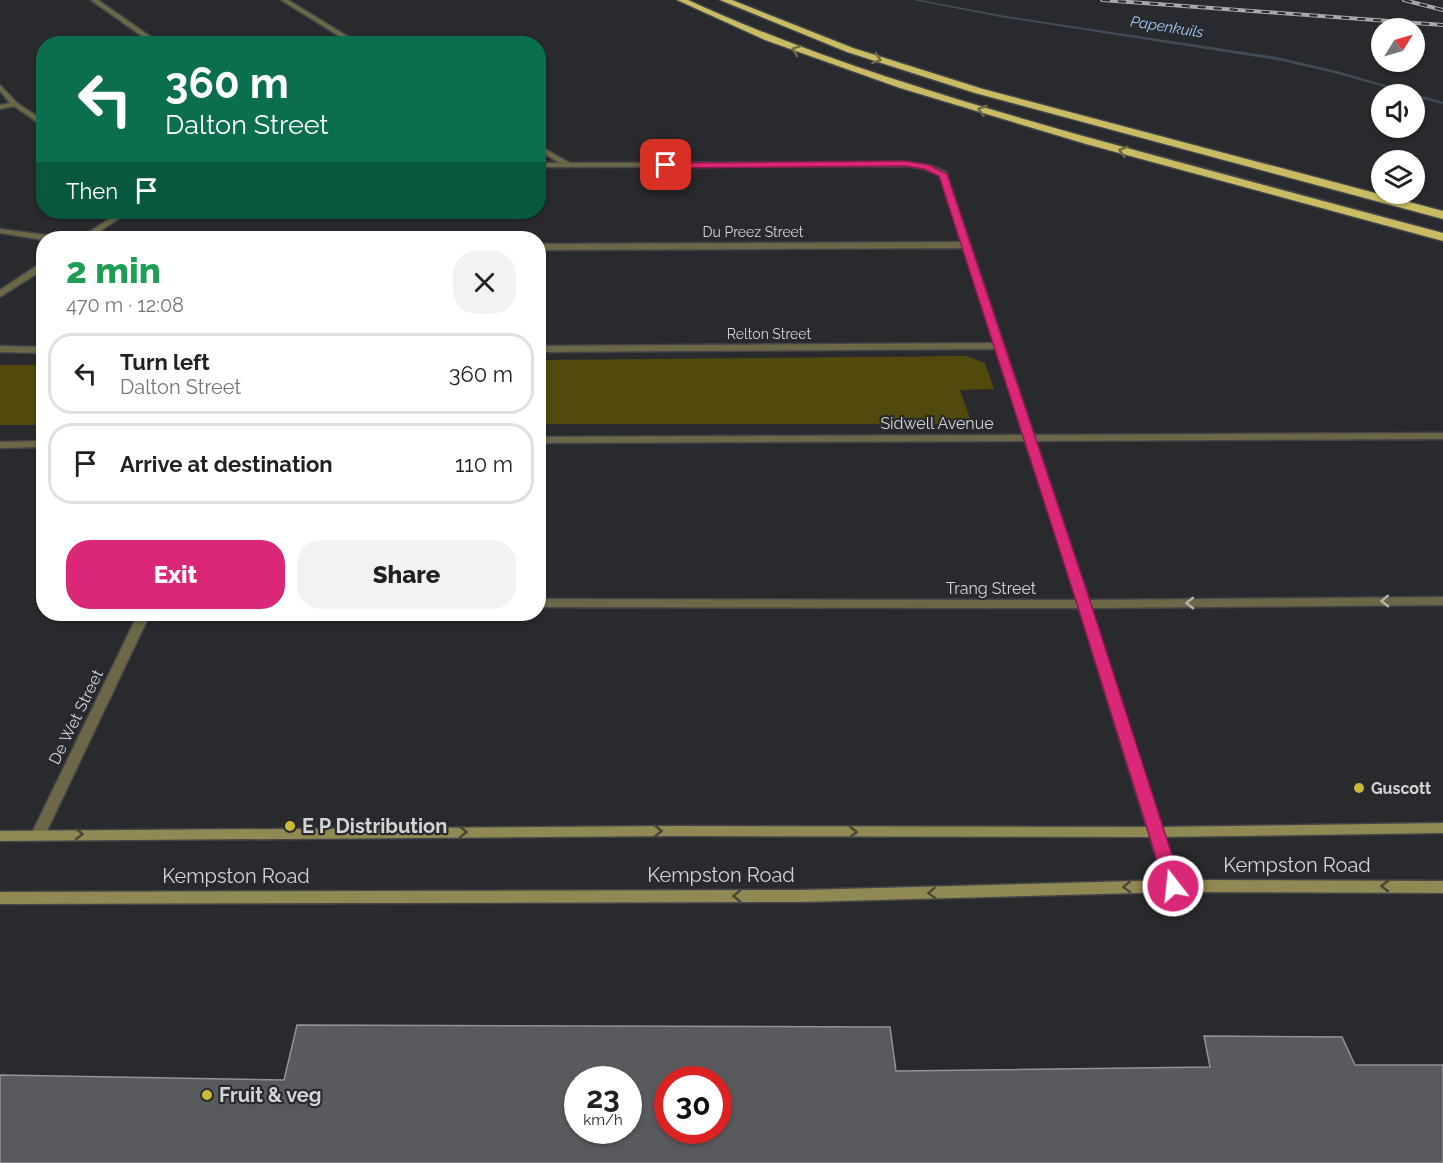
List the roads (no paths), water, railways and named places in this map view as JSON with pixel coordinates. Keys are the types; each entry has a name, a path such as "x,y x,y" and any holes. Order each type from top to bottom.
{"highway":[{"path":"681,0 717,18 813,56 909,88 1099,144 1443,237"},
{"path":"724,0 871,57 1062,114 1443,215"},
{"path":"1129,132 1371,187"},
{"path":"1150,158 1443,243"},
{"path":"1425,199 1443,203"}],"main road":[{"name":"Kempston Road","path":"0,836 666,831 1158,832 1443,828"},
{"name":"Kempston Road","path":"0,898 802,896 1173,886 1443,886"}],"street":[{"path":"94,0 146,36"},
{"path":"284,0 337,36"},
{"path":"0,87 15,104 36,119"},
{"path":"0,107 15,104"},
{"path":"546,152 569,165"},
{"path":"546,165 906,164 926,166 943,174 1158,832 1173,886"},
{"path":"95,231 114,219"},
{"path":"0,231 36,236"},
{"name":"Du Preez Street","path":"546,247 967,245"},
{"path":"0,294 36,270"},
{"name":"Relton Street","path":"546,349 1000,346"},
{"path":"0,349 36,350"},
{"name":"Sidwell Avenue","path":"546,440 1443,436"},
{"path":"0,445 36,444"},
{"name":"Trang Street","path":"546,603 1084,604 1443,601"},
{"name":"De Wet Street","path":"38,835 141,621"}],"waterway":[{"name":"Papenkuils","path":"915,0 1000,16 1277,59 1378,84"},
{"name":"Papenkuils","path":"1425,98 1443,103"}],"railway":[{"path":"1102,0 1443,25"},
{"path":"1404,0 1443,10"}],"place":[{"name":"Guscott","path":"1359,788"},
{"name":"E P Distribution","path":"290,826"},
{"name":"Fruit & veg","path":"207,1095"}]}
